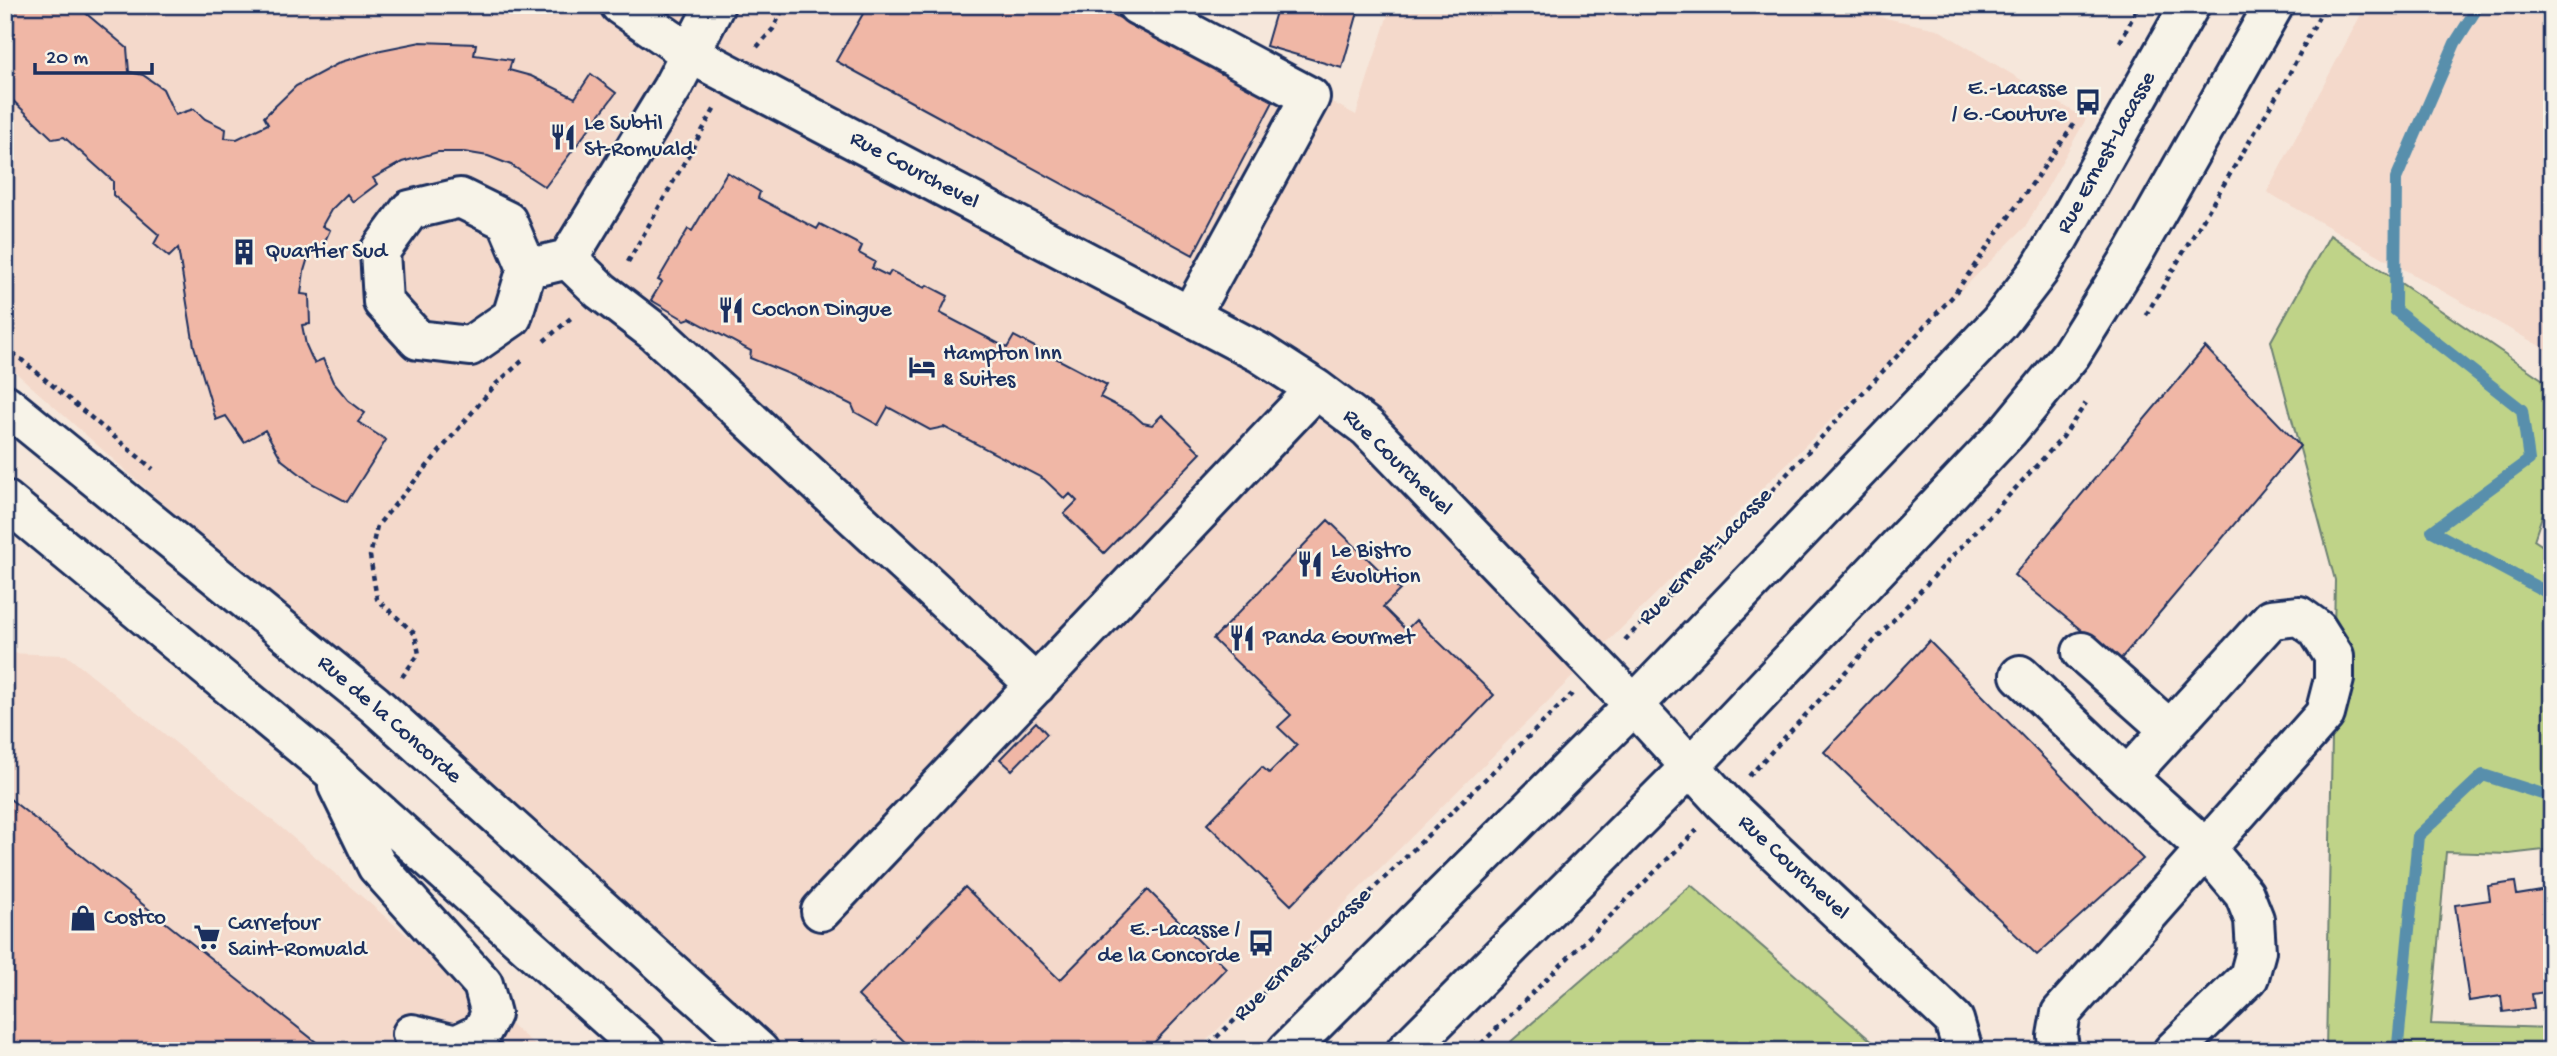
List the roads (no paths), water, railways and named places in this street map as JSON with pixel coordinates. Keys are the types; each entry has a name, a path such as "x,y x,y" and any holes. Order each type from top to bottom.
{"street":[{"name":"Rue Courchevel","path":"620,5 691,54 1260,353 1316,389 1368,428 1634,705 1723,802 1954,1020 1963,1051"},
{"path":"527,268 568,260 691,54 715,5"},
{"path":"1137,5 1310,97 1190,316"},
{"name":"Rue Ernest-Lacasse","path":"1287,1051 1634,705 1999,323 2038,272 2060,236 2190,5"},
{"path":"1406,1051 1514,940 1691,766 2008,431 2071,354 2132,256 2274,5"},
{"path":"568,260 601,291 656,333 1036,685"},
{"path":"821,911 1316,389"},
{"name":"Rue de la Concorde","path":"5,404 374,704 759,1051"},
{"path":"5,500 329,768 645,1051"},
{"path":"2060,1051 2057,1036 2061,1013 2325,714 2334,679 2334,656 2316,629 2299,616 2272,619 2127,777"},
{"path":"2082,652 2170,730"},
{"path":"2020,675 2206,849 2244,894 2254,919 2256,951 2249,977 2173,1051"},
{"path":"329,768 377,866 483,984 491,1014 481,1033 456,1045 412,1034"}],"waterway":[{"path":"2479,5 2455,43 2396,179 2395,310 2522,410 2529,460 2432,531 2552,595"},
{"path":"2402,1051 2398,1044 2418,836 2483,775 2552,797"}],"place":[{"name":"E.-Lacasse / G.-Couture","path":"2088,102"},
{"name":"Le Subtil St-Romuald","path":"563,137"},
{"name":"Quartier Sud","path":"244,252"},
{"name":"Cochon Dingue","path":"731,310"},
{"name":"Hampton Inn & Suites","path":"922,367"},
{"name":"Le Bistro Évolution","path":"1310,564"},
{"name":"Panda Gourmet","path":"1242,638"},
{"name":"Costco","path":"83,918"},
{"name":"Carrefour Saint-Romuald","path":"207,937"},
{"name":"E.-Lacasse / de la Concorde","path":"1261,943"}]}
